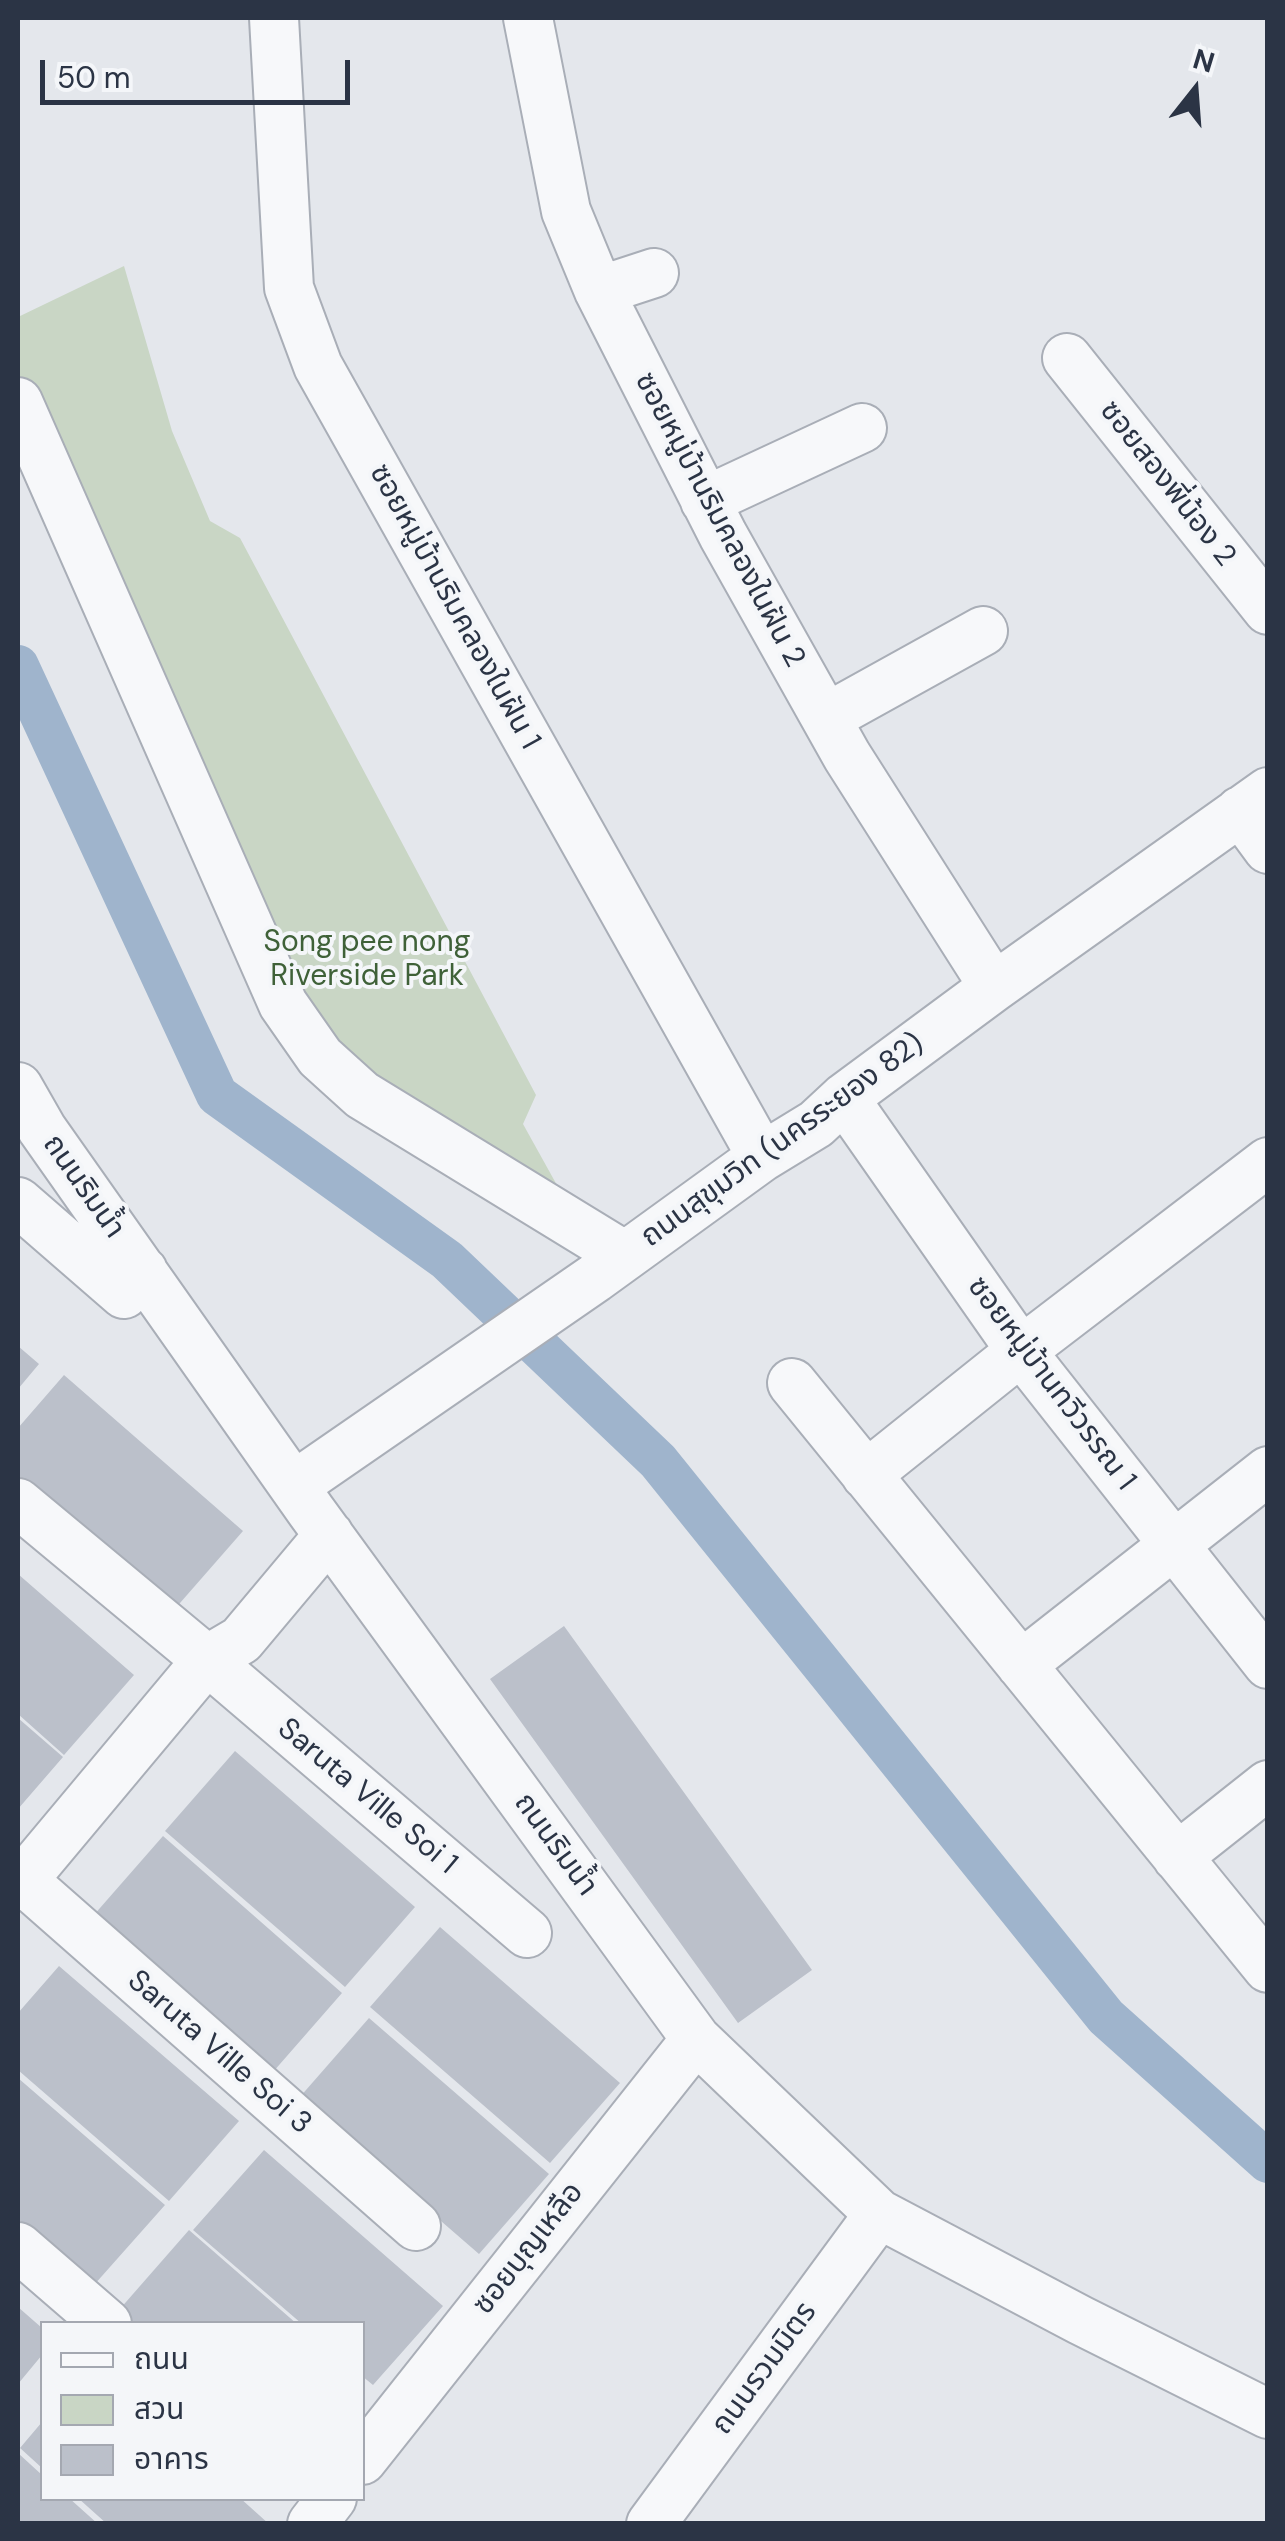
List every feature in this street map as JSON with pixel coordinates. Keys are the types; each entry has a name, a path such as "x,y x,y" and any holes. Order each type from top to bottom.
{"street":[{"name":"ซอยหมู่บ้านริมคลองในฝัน 1","path":"274,18 288,288 312,353 762,1157"},
{"name":"ซอยหมู่บ้านริมคลองในฝัน 2","path":"528,18 566,211 598,292 705,501 847,756 994,986"},
{"path":"598,292 654,272"},
{"name":"ซอยสองพี่น้อง 2","path":"1068,358 1268,610"},
{"path":"18,402 283,1004 320,1057 362,1095 610,1267"},
{"path":"705,501 862,428"},
{"path":"826,718 983,631"},
{"name":"ถนนสุขุมวิท (นครระยอง 82)","path":"19,1880 208,1660 221,1622 312,1510 446,1382 762,1157 816,1124 844,1098 994,986 1258,817"},
{"name":"ถนนริมน้ำ","path":"18,1088 42,1130 312,1510 696,2038 878,2214 1268,2414"},
{"name":"ซอยหมู่บ้านทวีวรรณ 1","path":"844,1098 1021,1352 1268,1664"},
{"path":"866,1475 1268,1162"},
{"path":"18,1202 124,1294 142,1271"},
{"path":"792,1383 1268,1968"},
{"path":"1020,1664 1268,1470"},
{"name":"Saruta Ville Soi 1","path":"18,1503 527,1933"},
{"path":"1177,1857 1268,1785"},
{"name":"Saruta Ville Soi 3","path":"19,1880 416,2226"},
{"name":"ซอยบุญเหลือ","path":"365,2456 696,2038"},
{"name":"ถนนรวมมิตร","path":"651,2524 878,2214"},
{"path":"18,2247 103,2321"},
{"path":"312,2524 330,2501"}],"green space":[{"name":"Song pee nong Riverside Park","path":"124,266 172,431 210,521 240,538 536,1095 523,1124 573,1214 328,1052 18,379 18,317"}],"building":[{"path":"18,1346 39,1364 18,1389"},
{"path":"64,1375 243,1531 173,1611 18,1476 18,1428"},
{"path":"18,1574 134,1675 64,1755 18,1714"},
{"path":"564,1626 812,1970 738,2023 490,1679"},
{"path":"18,1718 63,1757 18,1809"},
{"path":"235,1751 415,1907 345,1987 165,1831"},
{"path":"163,1836 342,1993 273,2072 93,1916"},
{"path":"440,1927 620,2083 550,2163 370,2007"},
{"path":"59,1966 239,2121 169,2201 18,2070 18,2013"},
{"path":"369,2018 549,2174 479,2254 299,2098"},
{"path":"18,2078 165,2205 94,2285 18,2219"},
{"path":"264,2150 443,2306 373,2385 365,2378 365,2321 299,2321 193,2230"},
{"path":"189,2230 294,2321 132,2321 119,2310"},
{"path":"18,2307 40,2326 40,2357 18,2384"},
{"path":"40,2424 40,2466 20,2448"},
{"path":"18,2453 40,2473 40,2501 72,2501 98,2524 18,2524"},
{"path":"81,2501 243,2501 269,2524 107,2524"}],"waterway":[{"path":"18,666 217,1095 447,1260 658,1461 1106,2017 1268,2162"}]}
